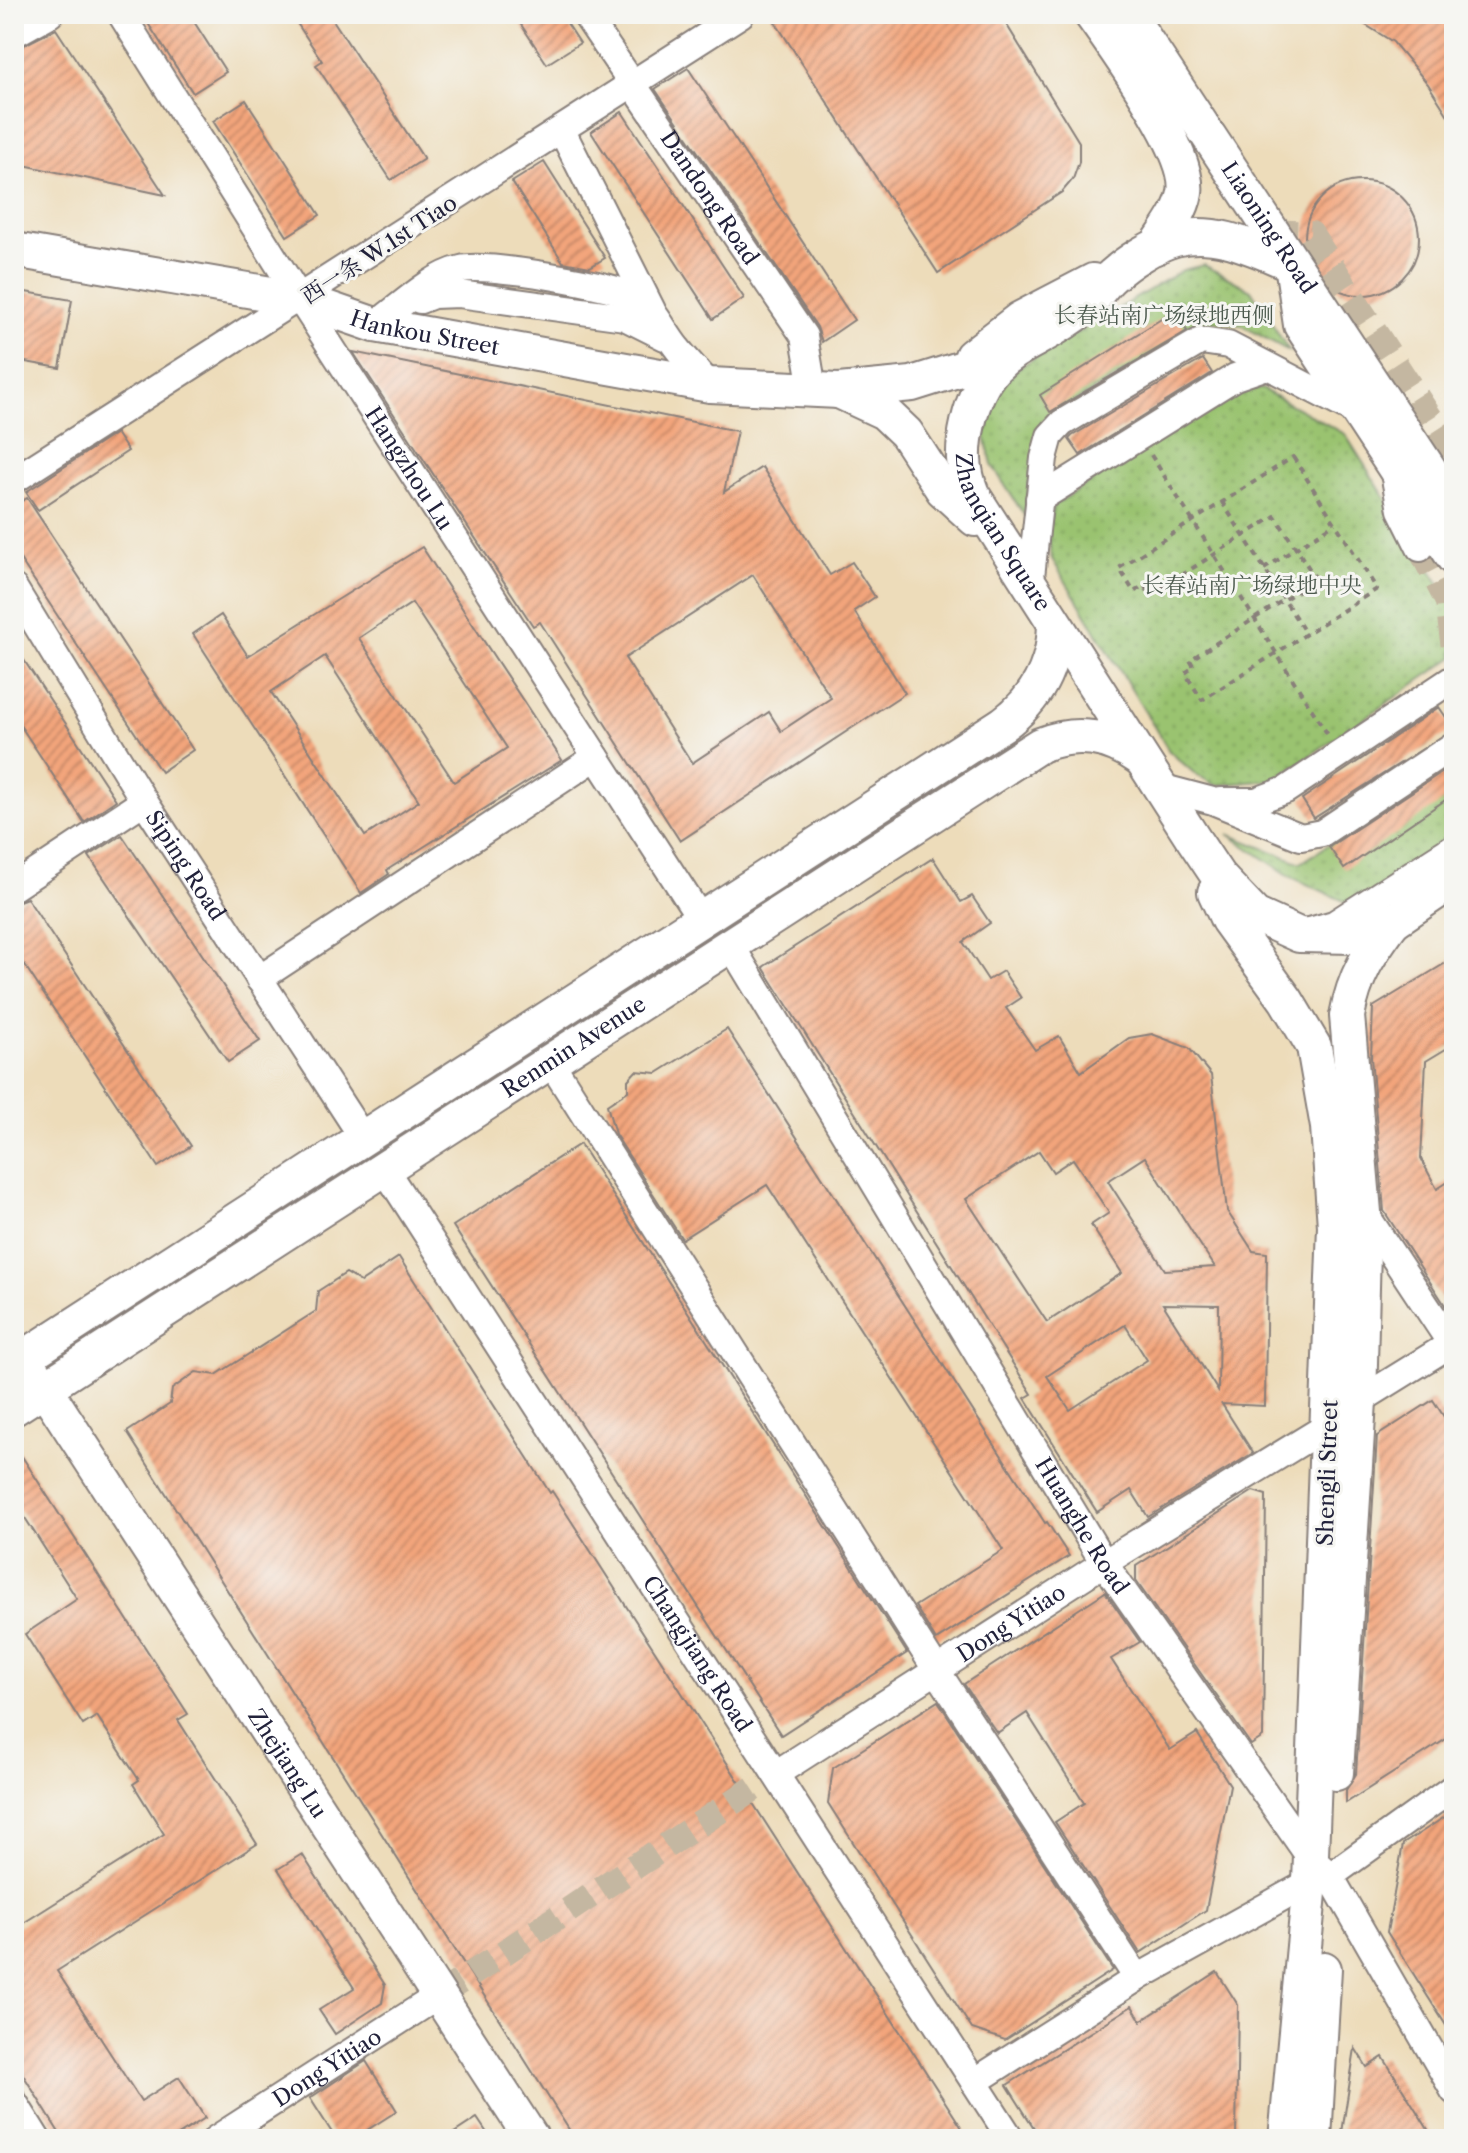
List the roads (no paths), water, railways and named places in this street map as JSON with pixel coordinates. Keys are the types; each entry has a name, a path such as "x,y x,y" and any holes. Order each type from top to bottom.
{"main road":[{"name":"Liaoning Road","path":"1091,14 1165,129 1181,163 1186,190 1176,217 1156,247"},
{"name":"Liaoning Road","path":"1128,14 1292,264 1402,454"},
{"name":"Zhanqian Square","path":"1292,264 1235,241 1210,237 1176,239 1156,247 1113,274 1085,307 1002,359 975,392 962,456 965,475 972,494 1055,625 1194,840 1240,901 1275,927 1299,935 1355,936 1395,920 1454,880"},
{"name":"Hankou Street","path":"14,250 300,299 710,385 826,390 912,384 963,368"},
{"path":"1292,264 1301,325 1360,414 1454,507"},
{"path":"1030,586 1003,563 975,519 949,465 943,426 952,390 968,359 1020,319 1079,285 1113,274"},
{"path":"826,390 884,412 906,433 943,490 975,519"},
{"path":"1402,454 1445,556"},
{"name":"Renmin Avenue","path":"17,1354 363,1138 1018,713 1040,686 1055,643 1055,625"},
{"name":"Renmin Avenue","path":"14,1408 1040,745 1074,735 1094,737 1113,742 1151,773"},
{"name":"Shengli Street","path":"1194,840 1228,920 1286,1000 1314,1047 1328,1127 1335,1226 1316,1871 1314,2139"},
{"name":"Shengli Street","path":"1286,2139 1316,1871 1359,1401 1364,1212 1347,1016 1352,986 1363,962 1395,920"},
{"name":"Zhejiang Lu","path":"17,1354 44,1388 532,2139"}],"street":[{"path":"14,34 50,14"},
{"name":"Hangzhou Lu","path":"121,14 300,299 701,919"},
{"name":"Dandong Road","path":"585,14 804,336 826,390"},
{"name":"西一条 W.1st Tiao","path":"14,480 741,14"},
{"path":"562,131 653,312 676,347"},
{"path":"387,316 460,269 483,267 612,287 636,297 653,312"},
{"path":"387,316 433,295 459,294 625,317 658,330 710,385"},
{"path":"1030,586 1039,499 1050,436 1062,423 1201,341 1228,345 1360,414"},
{"path":"1039,499 1235,377 1267,366"},
{"name":"Siping Road","path":"14,588 144,801 363,1138"},
{"path":"1213,801 1256,801 1286,790 1454,678"},
{"path":"1151,773 1301,837 1322,833 1454,745"},
{"path":"259,979 596,757"},
{"path":"14,887 144,801"},
{"path":"1299,935 1334,924 1454,847"},
{"name":"Huanghe Road","path":"730,944 1104,1563 1316,1871 1454,2091"},
{"path":"550,1061 937,1671 1137,1978"},
{"name":"Changjiang Road","path":"384,1168 1011,2139"},
{"path":"1364,1212 1453,1345"},
{"name":"Dong Yitiao","path":"777,1773 1104,1563 1329,1425 1359,1401 1453,1345"},
{"path":"974,2082 1137,1978 1454,1787"},
{"name":"Dong Yitiao","path":"216,2139 438,1996"},
{"path":"14,2102 37,2139"}],"tunnel":[{"path":"1271,232 1311,234 1454,455"},
{"path":"1420,548 1448,602 1454,649"},
{"path":"438,1996 777,1773"}],"park label":[{"name":"长春站南广场绿地西侧","path":"1164,315"},
{"name":"长春站南广场绿地中央","path":"1252,585"}]}
